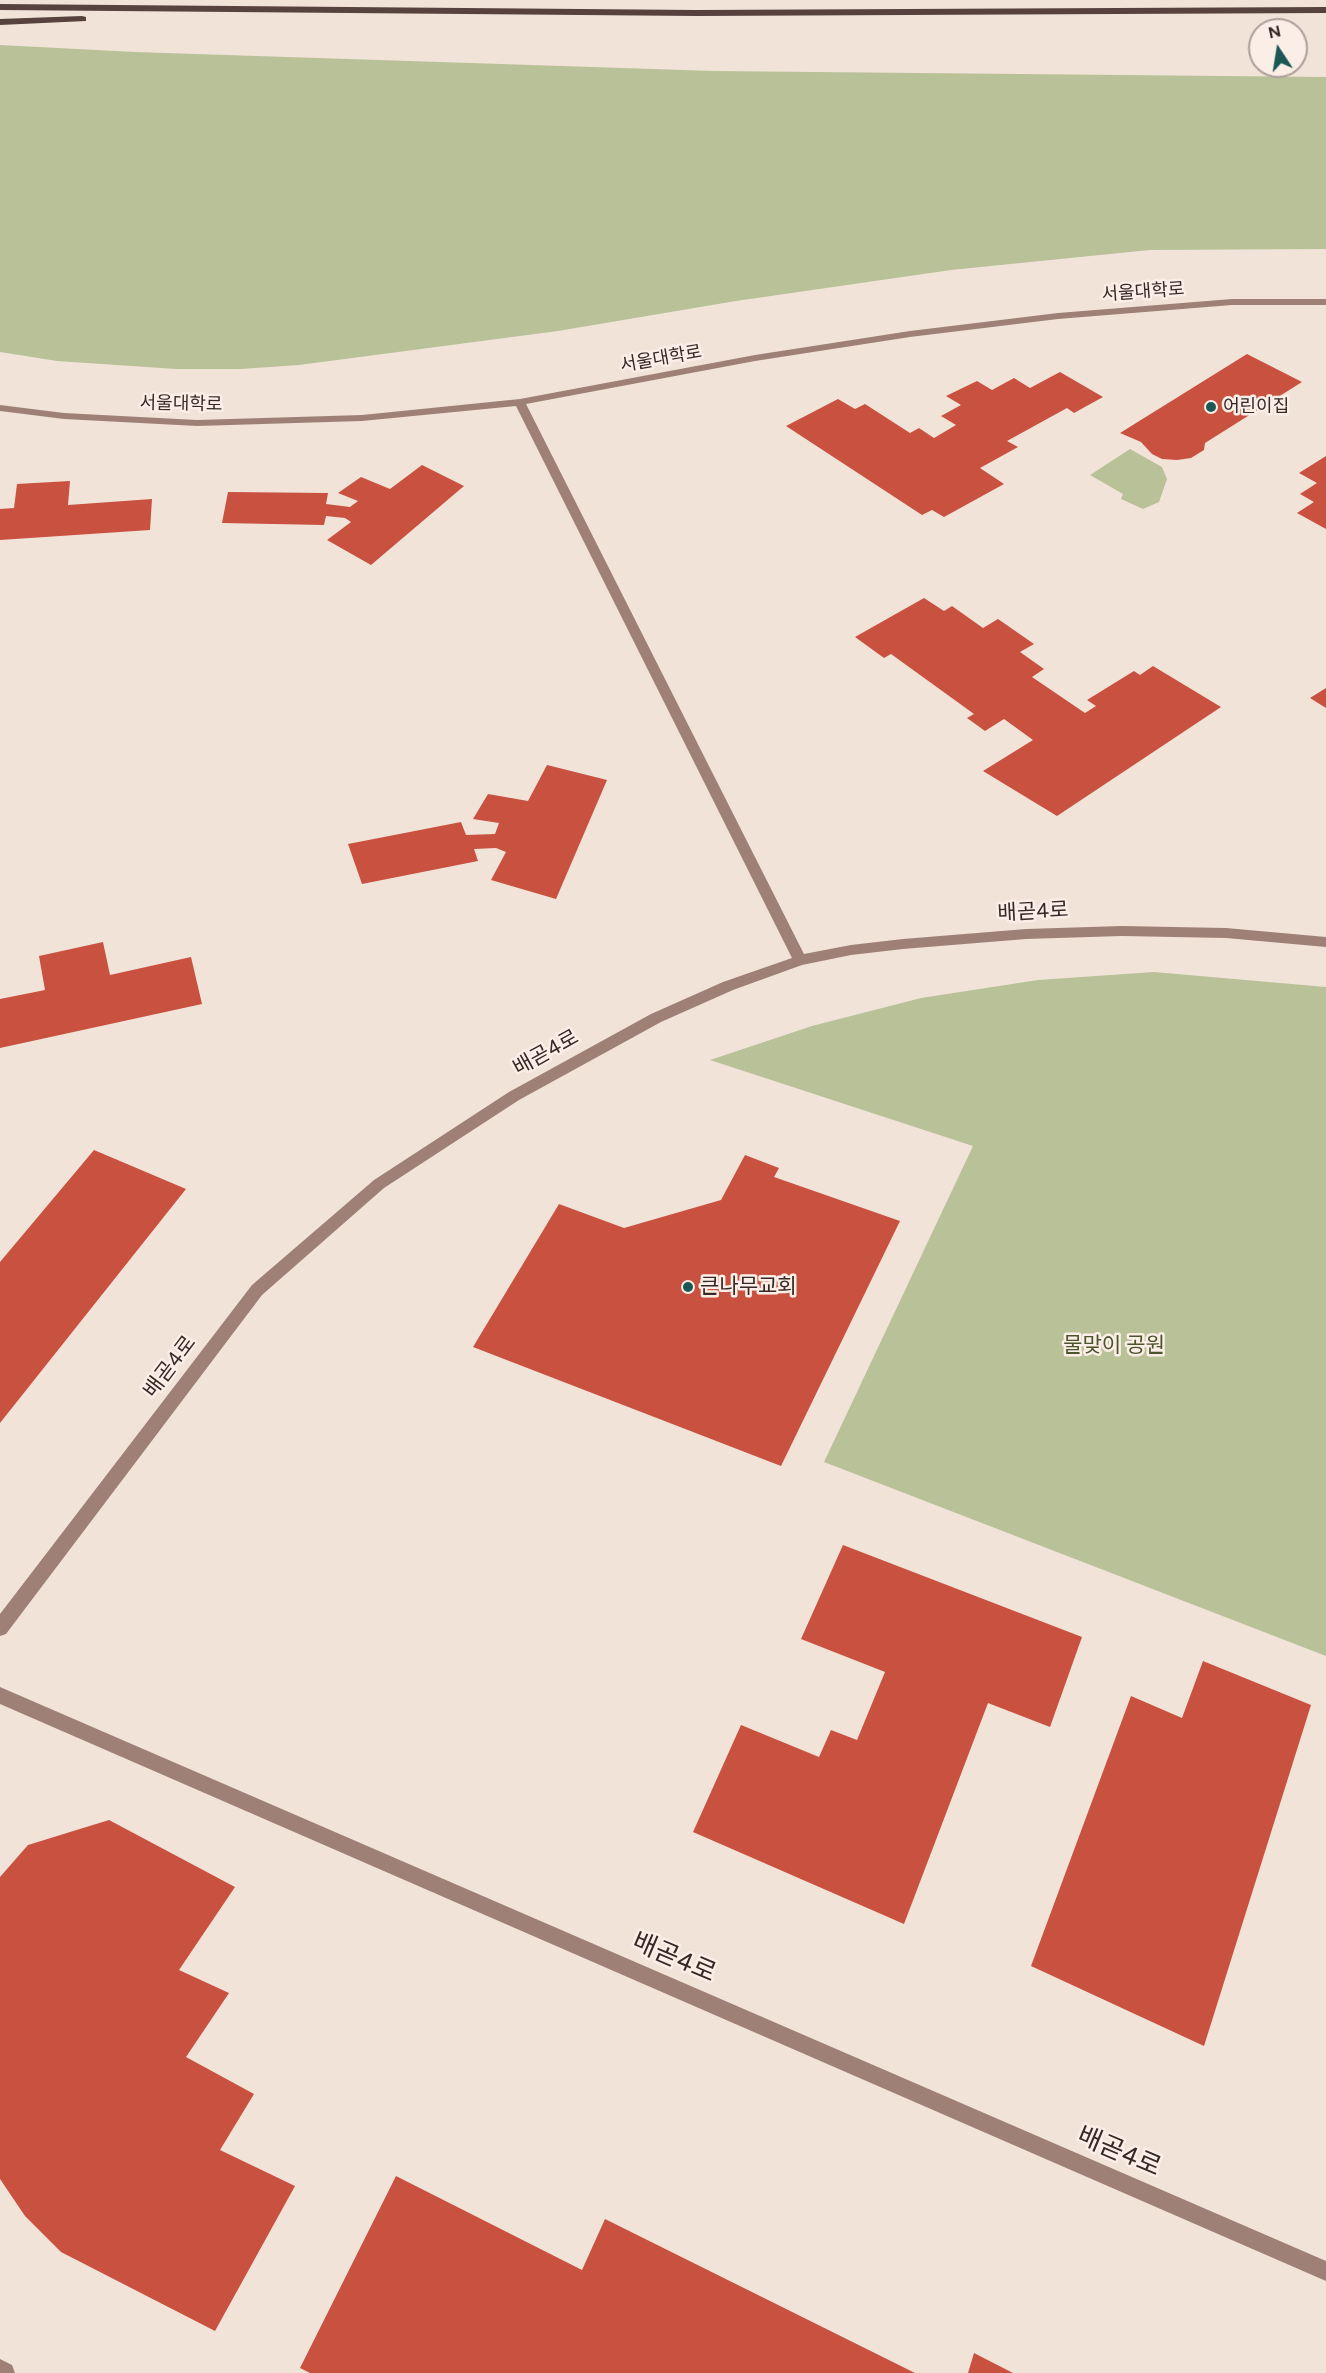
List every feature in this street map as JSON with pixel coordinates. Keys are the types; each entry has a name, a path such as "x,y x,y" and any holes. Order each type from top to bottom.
{"highway":[{"path":"0,7 721,13 1326,10"},
{"path":"0,22 368,10"}],"street":[{"name":"서울대학로","path":"0,408 64,416 197,423 362,418 520,402 755,358 1001,322 1232,302 1326,302"},
{"path":"520,402 800,960"},
{"name":"배곧4로","path":"0,1628 257,1290 379,1184 514,1096 656,1018 728,986 800,960 851,950 903,944 1047,933 1122,931 1226,933 1326,942"},
{"name":"배곧4로","path":"0,1695 1326,2271"},
{"path":"0,2370 4,2373"}],"green space":[{"path":"0,45 135,52 714,71 1326,77 1326,249 1150,250 951,270 736,301 558,331 299,365 241,369 176,369 57,361 0,352"},
{"path":"1130,449 1162,467 1167,479 1159,502 1143,509 1121,499 1123,494 1090,475"},
{"name":"물맞이 공원","path":"1154,972 1326,987 1326,1656 824,1462 973,1146 710,1060 812,1026 921,998 1038,980"}],"building":[{"name":"어린이집","path":"1247,354 1302,382 1205,443 1204,450 1191,458 1162,459 1152,454 1141,442 1120,433"},
{"path":"1060,372 1103,397 1074,413 1067,408 1007,441 1018,447 980,468 1004,484 944,517 932,510 922,515 786,426 838,399 855,409 865,404 910,433 919,428 934,438 956,425 941,416 961,405 946,396 977,381 992,390 1014,378 1030,388"},
{"path":"1326,456 1326,529 1297,513 1314,502 1300,494 1317,483 1299,473"},
{"path":"422,465 464,486 371,565 327,540 351,522 345,518 326,516 324,525 222,523 228,492 328,493 326,504 350,507 358,501 338,493 361,477 390,489"},
{"path":"70,481 68,505 152,499 150,530 0,540 0,509 14,508 17,484"},
{"path":"924,598 944,611 952,606 983,628 998,619 1034,644 1020,652 1044,669 1032,677 1085,713 1096,706 1087,700 1134,671 1140,675 1153,666 1221,707 1057,816 983,771 1033,740 1004,719 985,731 967,718 974,714 891,654 884,658 855,637"},
{"path":"1326,688 1326,708 1310,698"},
{"path":"547,765 607,780 556,899 491,880 506,852 496,848 474,849 478,861 362,884 348,844 461,822 466,835 495,834 499,823 473,819 488,794 528,801"},
{"path":"103,942 110,975 191,957 202,1004 0,1048 0,999 45,990 39,956"},
{"path":"94,1150 186,1189 0,1423 0,1262"},
{"name":"큰나무교회","path":"745,1155 779,1168 774,1177 900,1221 781,1466 473,1347 559,1204 624,1228 721,1200"},
{"path":"843,1545 1082,1637 1050,1727 988,1703 904,1924 693,1832 741,1725 819,1757 831,1730 857,1740 885,1672 801,1639"},
{"path":"1203,1661 1311,1705 1204,2046 1031,1966 1131,1696 1182,1718"},
{"path":"109,1820 235,1887 179,1970 229,1993 186,2057 254,2094 220,2150 295,2186 215,2331 61,2252 25,2216 0,2179 0,1877 28,1845"},
{"path":"396,2176 582,2270 605,2219 915,2373 310,2373 300,2368"},
{"path":"974,2353 1013,2373 968,2373"}],"place":[{"name":"어린이집","path":"1211,407"},
{"name":"큰나무교회","path":"688,1287"}]}
